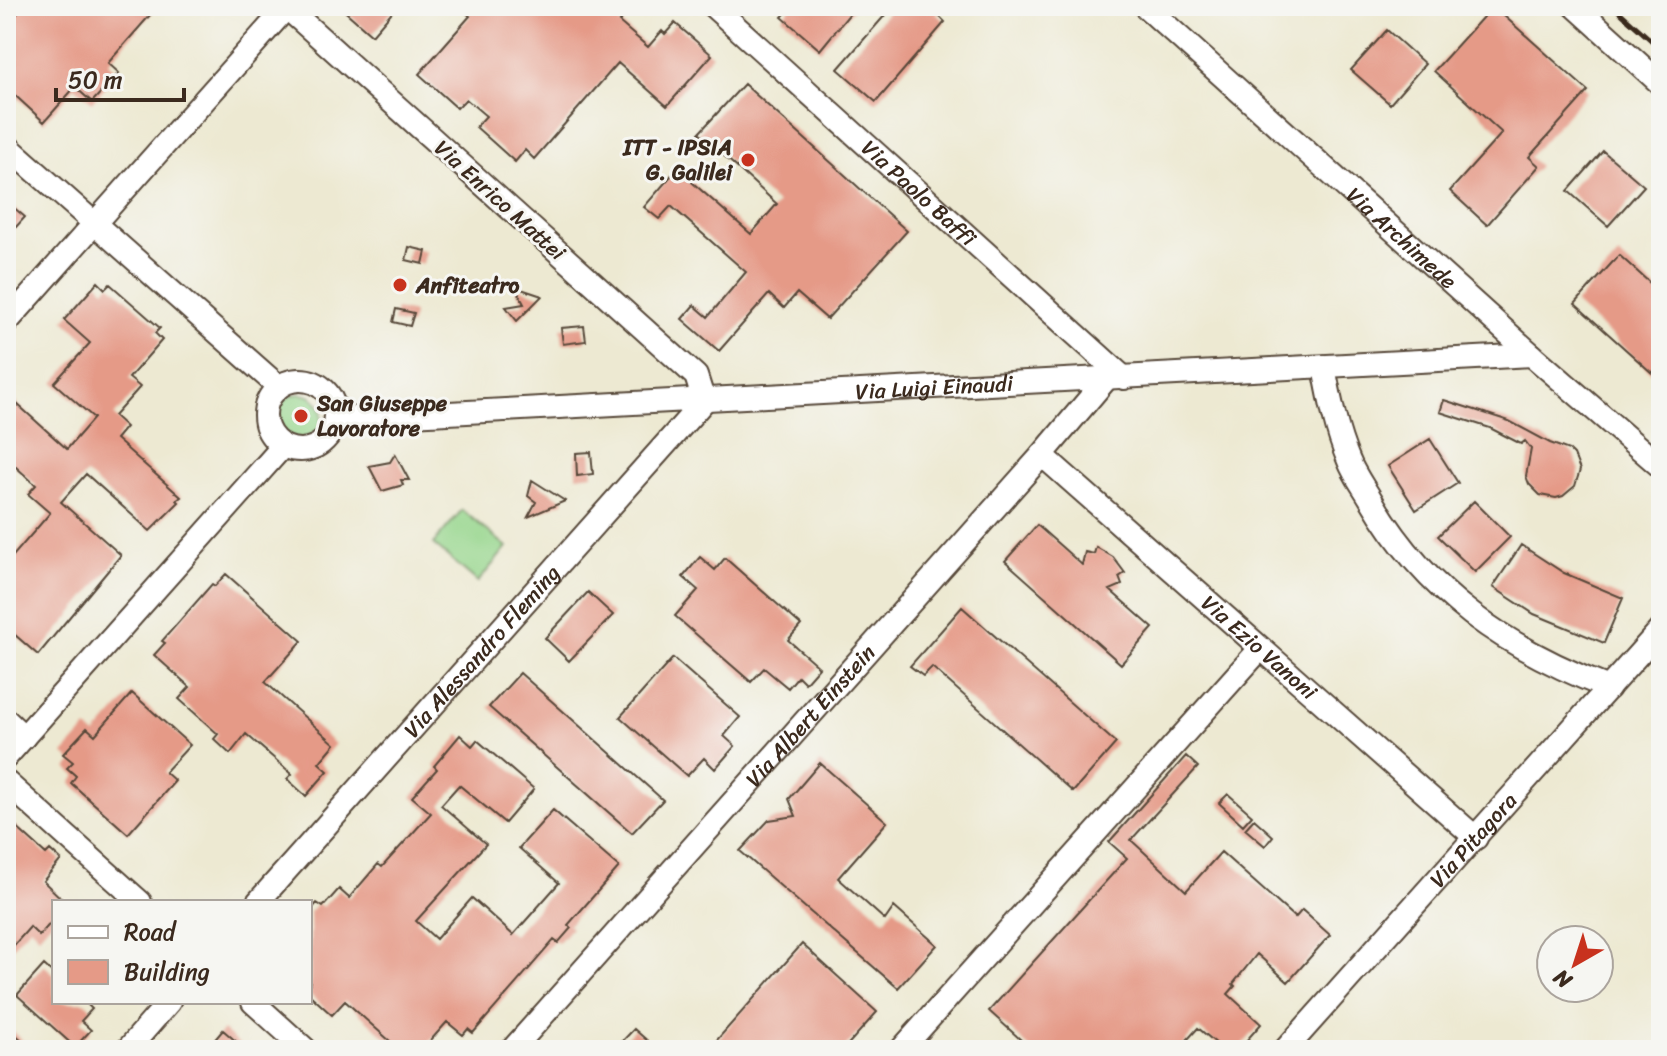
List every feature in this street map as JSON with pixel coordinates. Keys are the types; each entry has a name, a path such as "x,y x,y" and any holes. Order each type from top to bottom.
{"street":[{"path":"6,323 286,6"},
{"name":"Via Enrico Mattei","path":"286,6 696,376 704,401"},
{"name":"Via Paolo Baffi","path":"713,6 1116,378"},
{"name":"Via Archimede","path":"1145,6 1532,355 1661,467"},
{"path":"1575,6 1661,84"},
{"path":"6,145 279,387"},
{"name":"Via Luigi Einaudi","path":"335,419 1532,355"},
{"path":"1324,367 1332,411 1349,463 1390,532 1435,584 1484,625 1555,667 1609,688"},
{"name":"Via Albert Einstein","path":"512,1050 1042,455 1116,378"},
{"path":"300,380 322,388 334,407 335,419 332,430 316,446 293,450 274,439 265,417 266,406 279,387 300,380"},
{"name":"Via Alessandro Fleming","path":"260,900 704,401"},
{"path":"6,757 283,446"},
{"name":"Via Ezio Vanoni","path":"1042,455 1476,838"},
{"name":"Via Pitagora","path":"1285,1050 1661,629"},
{"path":"901,1050 1260,649"},
{"path":"6,720 24,737"},
{"path":"6,782 138,900"},
{"path":"127,1050 167,1004"},
{"path":"255,1004 306,1050"}],"green space":[{"path":"300,394 315,401 322,416 315,431 300,438 285,431 278,416 285,401"},
{"path":"462,510 507,547 478,582 433,544"}],"building":[{"path":"24,6 158,6 108,63 119,73 92,102 75,87 44,122 6,87 6,26"},
{"path":"339,6 397,6 372,35"},
{"path":"458,6 633,6 619,22 648,47 662,31 665,34 675,23 712,55 667,106 618,63 534,159 525,150 515,162 476,127 486,116 466,99 457,108 419,74 470,16"},
{"path":"792,6 856,6 820,50 782,17"},
{"path":"893,6 942,6 936,13 945,22 876,102 838,69"},
{"path":"1493,6 1588,91 1529,157 1539,166 1487,225 1450,191 1502,133 1434,71"},
{"path":"1387,30 1425,64 1390,104 1351,70"},
{"path":"744,84 907,231 827,319 797,293 784,308 769,294 719,351 682,319 694,305 708,317 746,272 671,206 659,219 644,207 677,169 751,234 777,204 699,133"},
{"path":"1603,151 1644,186 1608,226 1568,191"},
{"path":"6,201 25,217 6,238"},
{"path":"409,247 426,251 423,264 406,260"},
{"path":"1619,255 1661,293 1661,364 1652,373 1575,304"},
{"path":"98,282 105,289 110,284 160,328 155,333 162,340 129,378 140,387 114,416 126,427 116,439 181,497 150,531 86,474 61,502 121,555 38,655 6,627 6,564 50,513 28,494 36,485 6,458 6,394 67,449 94,418 54,383 90,343 64,320"},
{"path":"515,287 542,296 517,321 506,307 524,304"},
{"path":"396,309 414,313 410,326 393,322"},
{"path":"584,326 586,341 563,344 561,328"},
{"path":"1444,400 1509,421 1569,450 1580,470 1575,486 1556,498 1540,495 1526,476 1531,449 1525,441 1521,444 1490,428 1440,412"},
{"path":"1430,439 1458,483 1416,510 1388,466"},
{"path":"591,452 593,474 577,476 576,453"},
{"path":"395,454 409,480 401,480 403,485 382,491 369,466 390,462"},
{"path":"532,480 565,501 528,517 536,502 528,496"},
{"path":"1474,501 1510,537 1475,572 1438,536"},
{"path":"1037,525 1082,565 1085,552 1094,554 1096,547 1113,557 1125,573 1119,577 1122,585 1110,590 1153,628 1121,664 1005,561"},
{"path":"1521,545 1564,573 1623,598 1604,643 1534,614 1493,587"},
{"path":"700,557 715,570 725,558 801,625 788,640 819,667 805,683 798,676 788,688 764,668 751,682 675,616 698,590 683,577"},
{"path":"226,574 302,641 265,682 335,744 319,763 328,771 306,796 287,779 292,774 246,734 230,754 214,739 218,734 179,699 190,687 154,655 165,643 162,641 212,584 215,586"},
{"path":"588,592 613,615 569,661 545,638"},
{"path":"962,607 1116,743 1073,792 932,667 923,676 910,666"},
{"path":"673,658 740,717 724,736 735,746 715,769 704,758 687,776 620,717"},
{"path":"520,673 663,800 632,833 489,707"},
{"path":"132,693 190,745 165,772 175,781 128,834 71,783 76,776 67,768 73,762 63,754 87,728 95,735"},
{"path":"460,735 472,746 477,740 534,789 505,823 459,785 441,805 486,844 416,921 436,939 472,898 513,935 559,883 519,848 553,810 619,867 568,925 571,928 558,943 554,940 473,1033 468,1029 463,1035 447,1022 422,1050 400,1050 345,1001 332,1015 312,997 312,909 317,903 323,907 339,889 349,898 378,864 382,867 431,813 412,797 437,769 434,766"},
{"path":"1186,756 1198,767 1131,840 1186,891 1221,852 1295,918 1302,910 1330,935 1288,982 1257,954 1233,984 1235,986 1228,994 1261,1024 1238,1050 1224,1050 1198,1028 1178,1050 1032,1050 989,1011 1127,858 1109,842"},
{"path":"820,763 887,822 838,878 885,920 894,907 937,945 898,988 740,851 769,820 796,816 789,799"},
{"path":"1228,794 1252,815 1243,825 1219,803"},
{"path":"1254,819 1273,836 1265,846 1245,829"},
{"path":"15,826 46,854 50,850 61,860 43,881 63,900 52,900 52,921 39,936 30,927 6,954 6,836"},
{"path":"802,944 877,1012 843,1050 708,1050"},
{"path":"44,965 52,972 52,1004 87,1004 92,1009 81,1021 91,1030 75,1047 17,995"},
{"path":"6,1026 33,1050 6,1050"},
{"path":"634,1029 658,1050 614,1050"},
{"path":"223,1030 246,1050 206,1050"}],"railway":[{"path":"1613,6 1661,49"}],"place":[{"name":"ITT - IPSIA G. Galilei","path":"748,160"},
{"name":"Anfiteatro","path":"400,285"},
{"name":"San Giuseppe Lavoratore","path":"301,416"}]}
